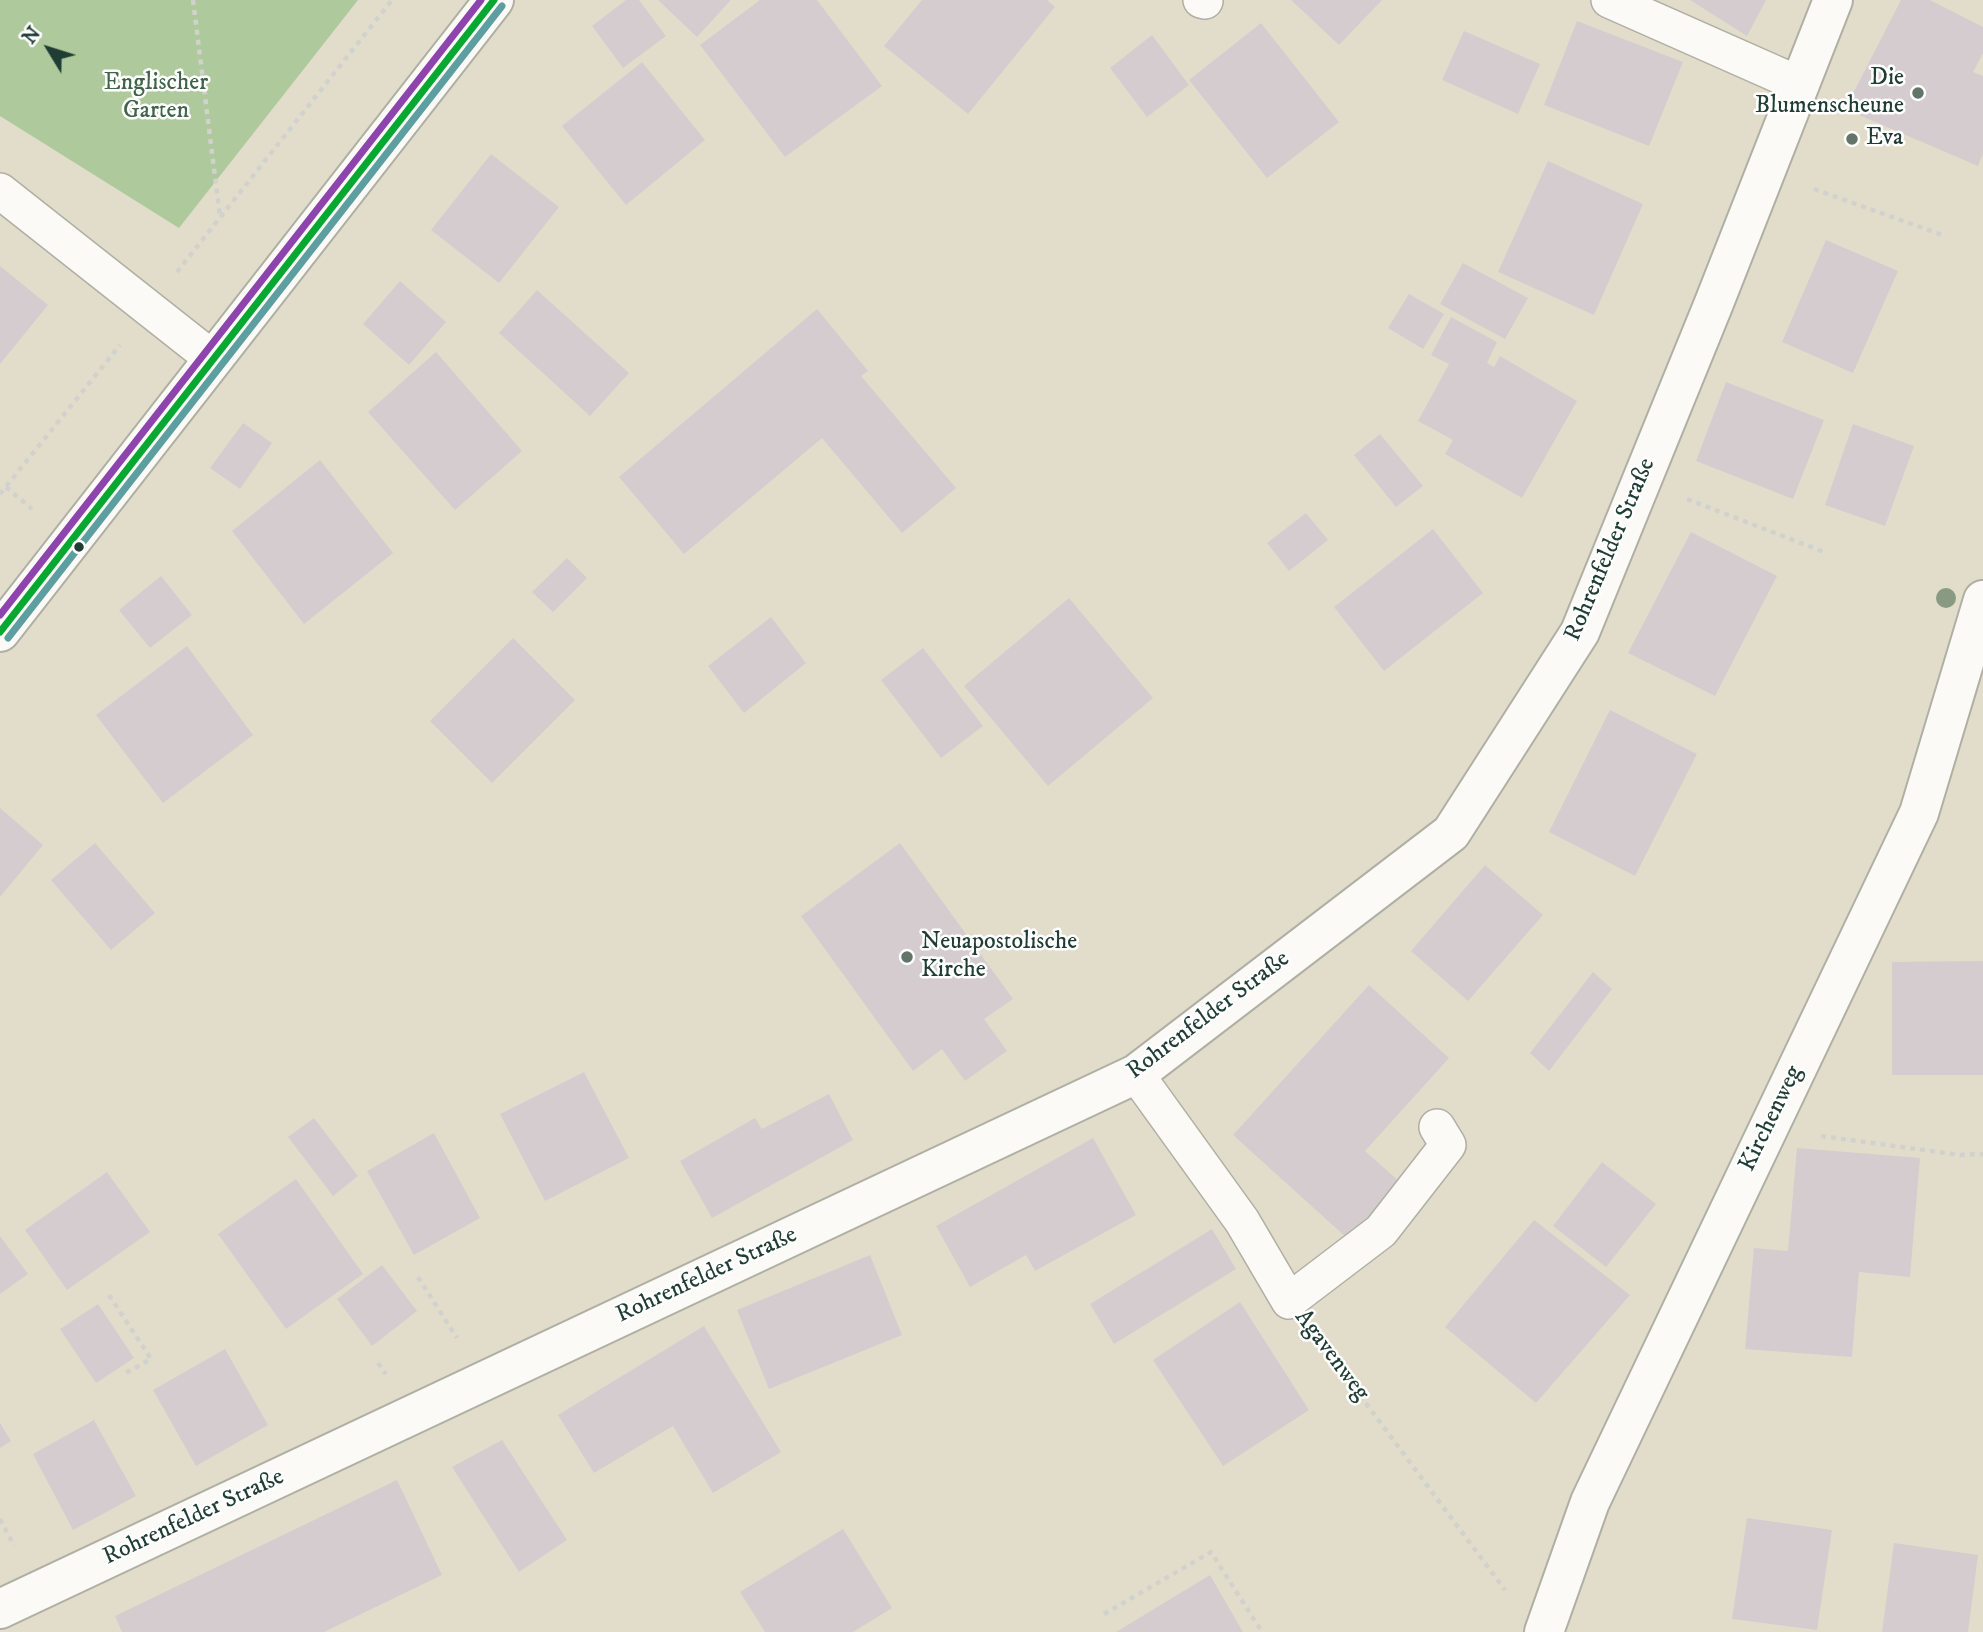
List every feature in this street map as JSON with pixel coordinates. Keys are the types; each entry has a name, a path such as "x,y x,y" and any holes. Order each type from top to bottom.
{"street":[{"path":"0,632 494,0"},
{"name":"Rohrenfelder Straße","path":"0,1609 1136,1074 1451,833 1580,632 1833,0"},
{"name":"Kirchenweg","path":"1544,1632 1590,1502 1919,813 1983,600"}],"lane":[{"path":"1609,0 1801,85"},
{"path":"0,191 213,359"},
{"name":"Agavenweg","path":"1136,1074 1242,1222 1289,1301"},
{"path":"1289,1301 1381,1231 1448,1145 1437,1127"}],"path":[{"path":"193,0 220,218"},
{"path":"0,494 392,0"},
{"path":"1766,172 1945,236"},
{"path":"1642,482 1824,552"},
{"path":"6,487 32,509"},
{"path":"1768,1129 1960,1154 1983,1154"},
{"path":"418,1277 484,1381"},
{"path":"109,1295 151,1359 122,1375"},
{"name":"Agavenweg","path":"1289,1301 1512,1600"},
{"path":"1104,1614 1211,1552 1262,1632"}],"green space":[{"name":"Englischer Garten","path":"0,0 358,0 179,228 0,116"}],"building":[{"path":"626,0 639,0 666,36 623,68 592,26"},
{"path":"658,0 731,0 697,37"},
{"path":"760,0 817,0 882,86 785,157 700,45"},
{"path":"922,0 1047,0 1055,7 968,114 884,46"},
{"path":"1291,0 1382,0 1339,45"},
{"path":"1690,0 1766,0 1747,36"},
{"name":"Die Blumenscheune","path":"1901,0 1930,0 1983,27 1983,53 1973,72 1983,76 1983,154 1978,166 1845,109"},
{"path":"1577,21 1683,62 1649,146 1544,105"},
{"path":"1261,23 1339,122 1267,178 1189,80"},
{"path":"1464,31 1540,64 1518,114 1442,80"},
{"path":"1152,35 1189,85 1147,117 1110,68"},
{"path":"642,62 705,140 626,205 562,126"},
{"path":"491,154 559,207 499,283 431,230"},
{"path":"1548,161 1643,204 1594,315 1498,272"},
{"path":"1826,240 1898,271 1853,373 1782,342"},
{"path":"1463,263 1528,298 1505,339 1440,304"},
{"path":"0,266 48,305 0,364"},
{"path":"400,281 446,322 409,365 363,324"},
{"path":"537,290 629,373 590,416 499,333"},
{"path":"1409,294 1444,314 1423,349 1388,328"},
{"path":"817,309 868,371 861,376 956,488 902,533 822,438 684,554 619,477"},
{"path":"1451,317 1497,342 1487,363 1494,367 1500,356 1577,401 1522,498 1445,454 1453,440 1418,421 1449,364 1431,355"},
{"path":"436,352 522,451 455,510 368,412"},
{"path":"1726,382 1824,420 1793,499 1696,461"},
{"path":"243,423 272,443 240,489 210,468"},
{"path":"1853,424 1914,446 1885,526 1825,505"},
{"path":"1380,434 1423,486 1396,507 1354,455"},
{"path":"320,460 393,553 304,624 232,531"},
{"path":"1306,513 1328,540 1289,571 1267,543"},
{"path":"1433,529 1483,593 1384,671 1334,607"},
{"path":"1691,532 1777,576 1715,696 1628,653"},
{"path":"567,558 587,578 553,612 532,592"},
{"path":"161,576 192,615 150,648 119,610"},
{"path":"1069,598 1153,698 1048,786 964,686"},
{"path":"771,617 806,663 744,713 708,666"},
{"path":"513,638 575,700 492,783 430,721"},
{"path":"187,646 253,735 163,803 96,715"},
{"path":"923,648 983,726 941,758 881,680"},
{"path":"1610,710 1697,754 1635,876 1549,832"},
{"path":"0,808 43,845 0,897"},
{"path":"95,843 155,913 111,950 51,880"},
{"name":"Neuapostolische Kirche","path":"900,843 1013,999 984,1019 1007,1051 965,1081 942,1049 913,1071 801,916"},
{"path":"1485,865 1543,915 1468,1001 1411,951"},
{"path":"1983,961 1983,1075 1892,1075 1892,962"},
{"path":"1593,972 1612,989 1549,1071 1530,1053"},
{"path":"1369,985 1449,1058 1365,1151 1400,1182 1348,1239 1233,1135"},
{"path":"584,1072 629,1158 545,1201 500,1114"},
{"path":"829,1094 853,1140 712,1218 680,1161 755,1118 762,1129"},
{"path":"314,1118 358,1176 333,1196 288,1137"},
{"path":"434,1133 480,1218 414,1255 367,1171"},
{"path":"1093,1138 1136,1215 1035,1271 1026,1255 970,1287 936,1226"},
{"path":"1797,1148 1920,1158 1910,1277 1859,1272 1852,1357 1745,1349 1754,1248 1788,1251"},
{"path":"1602,1162 1656,1204 1606,1267 1553,1226"},
{"path":"107,1172 150,1232 67,1290 25,1230"},
{"path":"296,1179 363,1274 286,1329 218,1234"},
{"path":"1534,1220 1630,1295 1536,1403 1445,1327"},
{"path":"1212,1229 1236,1269 1114,1344 1090,1304"},
{"path":"0,1236 28,1274 0,1294"},
{"path":"870,1255 902,1335 769,1389 737,1310"},
{"path":"382,1265 417,1311 372,1346 337,1299"},
{"path":"1240,1302 1309,1410 1223,1466 1153,1360"},
{"path":"98,1304 134,1358 96,1383 60,1329"},
{"path":"704,1326 781,1452 713,1493 673,1426 594,1473 558,1415"},
{"path":"225,1349 268,1425 196,1466 153,1390"},
{"path":"94,1420 136,1496 73,1530 33,1454"},
{"path":"0,1423 11,1441 0,1448"},
{"path":"502,1440 567,1540 519,1572 452,1467"},
{"path":"397,1480 442,1575 324,1632 122,1632 115,1616"},
{"path":"1747,1518 1832,1530 1817,1630 1732,1619"},
{"path":"843,1529 892,1608 853,1632 765,1632 740,1592"},
{"path":"1894,1543 1978,1555 1968,1632 1882,1632"},
{"path":"1210,1575 1243,1632 1116,1632"}],"transit line":[{"path":"0,615 481,0"},
{"path":"0,632 494,0"},
{"path":"8,638 502,6"}],"place":[{"name":"Die Blumenscheune","path":"1918,93"},
{"name":"Eva","path":"1852,139"},
{"name":"Neuapostolische Kirche","path":"907,957"}]}
